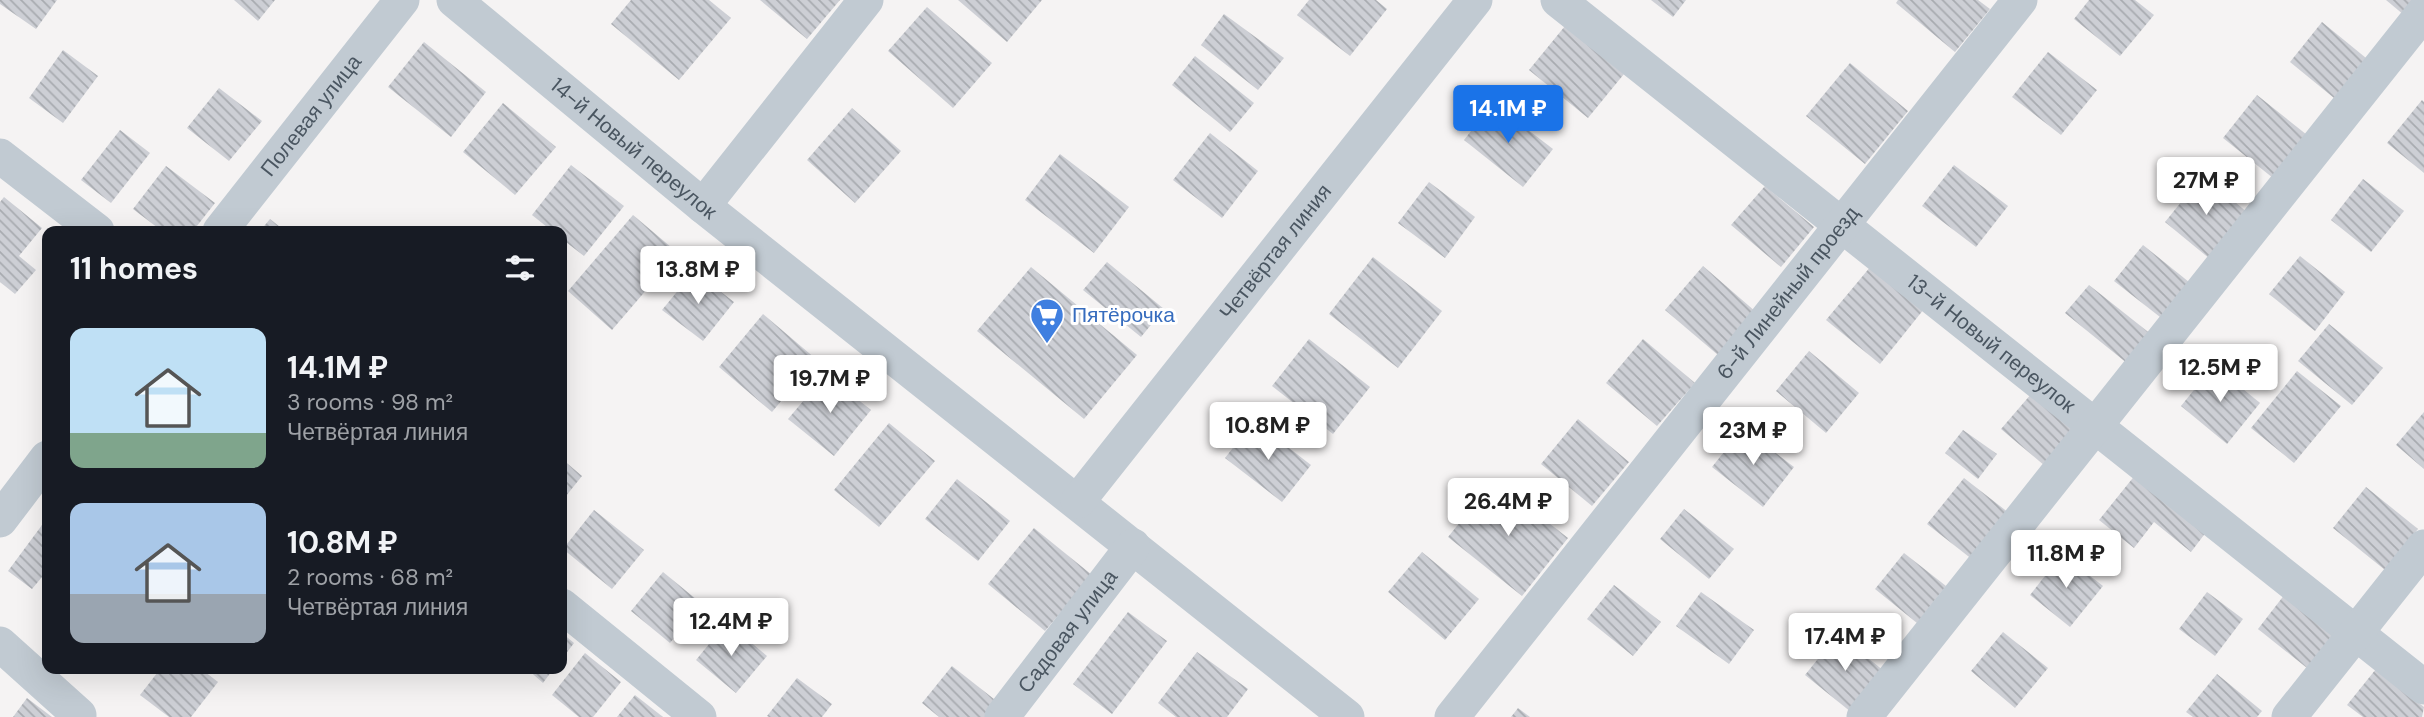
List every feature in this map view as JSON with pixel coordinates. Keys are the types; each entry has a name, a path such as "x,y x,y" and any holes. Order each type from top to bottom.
{"street":[{"name":"Полевая улица","path":"224,226 402,0"},
{"name":"14-й Новый переулок","path":"454,0 703,206 1347,717"},
{"path":"703,206 866,0"},
{"name":"Четвёртая линия","path":"1078,501 1475,0"},
{"name":"13-й Новый переулок","path":"1558,0 2424,687"},
{"name":"6-й Линейный проезд","path":"1452,717 2020,0"},
{"path":"1864,717 2424,12"},
{"path":"0,156 91,226"},
{"path":"0,520 42,465"},
{"name":"Садовая улица","path":"1002,717 1133,546"},
{"path":"2289,717 2424,547"},
{"path":"567,610 699,717"},
{"path":"0,643 79,715 78,717"}],"building":[{"path":"0,0 57,0 36,29 0,4"},
{"path":"234,0 275,0 258,21"},
{"path":"631,0 709,0 731,18 679,80 611,24"},
{"path":"760,0 840,0 807,39"},
{"path":"958,0 1042,0 1007,42"},
{"path":"1309,0 1376,0 1387,9 1350,56 1297,15"},
{"path":"1651,0 1686,0 1673,17"},
{"path":"1898,0 1978,0 1990,9 1955,52 1896,3"},
{"path":"2089,0 2135,0 2154,15 2120,56 2074,19"},
{"path":"2386,0 2417,0 2404,15"},
{"path":"927,7 992,63 953,108 888,51"},
{"path":"1224,14 1284,58 1258,90 1201,45"},
{"path":"2322,22 2366,58 2334,98 2290,62"},
{"path":"1565,26 1624,74 1588,118 1529,70"},
{"path":"424,42 486,92 451,137 388,87"},
{"path":"63,50 98,76 63,123 29,98"},
{"path":"2048,52 2097,90 2061,135 2012,97"},
{"path":"1195,56 1254,103 1230,132 1172,85"},
{"path":"1850,63 1908,111 1865,164 1806,116"},
{"path":"219,88 262,121 229,161 187,128"},
{"path":"2257,95 2307,135 2273,178 2223,138"},
{"path":"2422,100 2424,102 2424,173 2387,143"},
{"path":"503,103 556,147 515,195 463,152"},
{"path":"1493,103 1553,149 1523,187 1464,140"},
{"path":"852,108 901,151 855,203 807,160"},
{"path":"120,130 150,153 111,203 81,180"},
{"path":"1210,133 1258,171 1222,218 1173,180"},
{"path":"1060,154 1129,207 1094,253 1025,200"},
{"path":"571,165 624,206 584,256 567,243 567,226 546,226 532,215"},
{"path":"1954,165 2008,206 1976,247 1922,206"},
{"path":"166,166 215,203 197,226 155,226 133,209"},
{"path":"2203,175 2248,213 2210,259 2165,222"},
{"path":"2363,179 2404,211 2371,252 2331,220"},
{"path":"1429,182 1475,217 1445,258 1398,223"},
{"path":"1765,186 1814,227 1781,267 1731,225"},
{"path":"4,197 42,228 19,256 36,270 15,294 0,282 0,202"},
{"path":"633,215 678,253 612,330 568,291"},
{"path":"270,219 279,226 264,226"},
{"path":"2143,245 2189,282 2160,317 2114,281"},
{"path":"2300,256 2345,292 2315,331 2269,294"},
{"path":"1373,257 1442,311 1398,368 1329,314"},
{"path":"1107,262 1164,309 1141,337 1083,290"},
{"path":"1703,266 1756,312 1718,355 1665,310"},
{"path":"1871,266 1924,309 1880,364 1826,320"},
{"path":"1031,267 1137,355 1084,419 977,331"},
{"path":"694,271 734,302 703,341 662,310"},
{"path":"2089,285 2152,335 2128,364 2065,313"},
{"path":"763,314 816,359 772,412 719,367"},
{"path":"2329,324 2383,368 2352,405 2298,361"},
{"path":"1309,339 1370,387 1333,434 1272,386"},
{"path":"1643,339 1695,383 1657,426 1606,383"},
{"path":"1809,351 1859,393 1826,433 1776,391"},
{"path":"2214,365 2260,403 2227,444 2181,406"},
{"path":"2297,371 2341,406 2294,463 2251,428"},
{"path":"826,374 871,410 834,456 788,419"},
{"path":"2032,393 2076,429 2045,466 2001,429"},
{"path":"2424,412 2424,469 2396,445"},
{"path":"1578,419 1629,462 1592,506 1541,464"},
{"path":"1254,421 1311,465 1282,502 1225,458"},
{"path":"889,423 935,461 879,527 834,490"},
{"path":"1743,428 1794,467 1763,507 1712,467"},
{"path":"1963,430 1997,454 1978,479 1945,453"},
{"path":"567,463 582,476 567,495"},
{"path":"2136,474 2207,531 2191,552 2154,522 2134,548 2099,520"},
{"path":"1964,478 2009,513 1973,560 1927,524"},
{"path":"957,479 1010,521 978,561 925,519"},
{"path":"1494,480 1568,538 1522,596 1448,537"},
{"path":"2366,487 2418,529 2385,570 2333,528"},
{"path":"1684,509 1734,549 1709,579 1660,539"},
{"path":"594,510 644,550 612,589 567,552 567,544"},
{"path":"42,525 42,577 32,589 8,571"},
{"path":"1034,528 1092,575 1045,631 988,584"},
{"path":"1422,552 1479,599 1445,640 1388,592"},
{"path":"1904,553 1946,586 1917,623 1875,589"},
{"path":"2062,554 2103,586 2070,627 2030,595"},
{"path":"663,572 702,604 670,643 631,611"},
{"path":"1614,585 1661,622 1633,656 1587,619"},
{"path":"1701,592 1754,630 1729,664 1676,626"},
{"path":"2207,592 2243,619 2215,656 2179,629"},
{"path":"2285,594 2334,633 2307,668 2258,629"},
{"path":"1128,612 1167,641 1112,714 1073,684"},
{"path":"727,622 767,656 736,693 696,660"},
{"path":"2003,632 2048,668 2015,708 1971,671"},
{"path":"1838,634 1884,671 1851,712 1805,675"},
{"path":"567,637 574,643 567,652"},
{"path":"1197,652 1248,689 1227,717 1176,717 1158,703"},
{"path":"585,653 621,682 593,717 579,717 552,695"},
{"path":"952,666 999,703 987,717 939,717 922,703"},
{"path":"2376,669 2424,707 2422,717 2363,717 2347,705"},
{"path":"156,674 208,674 218,682 191,717 169,717 140,695"},
{"path":"533,674 550,674 543,683"},
{"path":"2217,674 2262,711 2257,717 2193,717 2186,712"},
{"path":"797,678 832,704 822,717 767,716"},
{"path":"635,695 663,717 617,717"},
{"path":"27,698 52,717 13,717"},
{"path":"1518,708 1530,717 1511,717"}],"place":[{"name":"Пятёрочка","path":"1047,345"}]}
